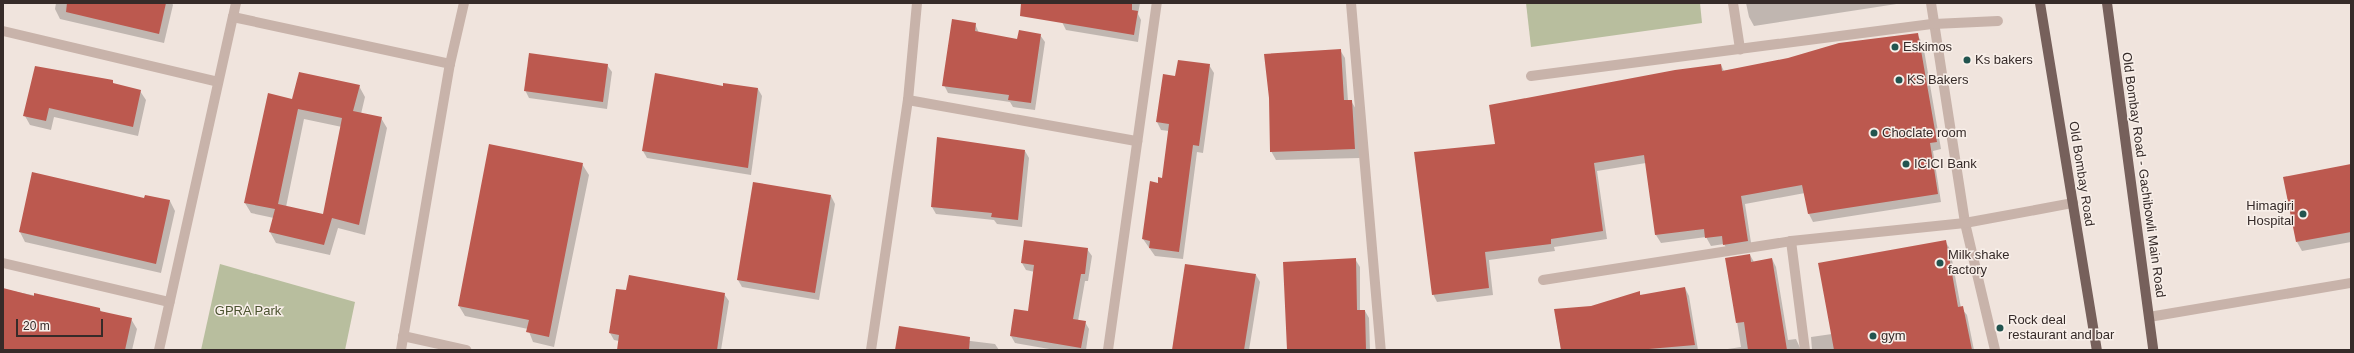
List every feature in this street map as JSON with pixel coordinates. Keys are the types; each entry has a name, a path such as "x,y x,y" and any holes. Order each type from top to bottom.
{"main road":[{"name":"Old Bombay Road","path":"2040,3 2097,350"},
{"name":"Old Bombay Road - Gachibowli Main Road","path":"2107,3 2153,350"}],"street":[{"path":"159,350 236,3"},
{"path":"400,350 450,64 464,3"},
{"path":"871,350 908,100 917,3"},
{"path":"1108,350 1157,3"},
{"path":"1351,3 1381,350"},
{"path":"1733,3 1740,49"},
{"path":"1931,3 1965,223 1995,350"},
{"path":"233,17 450,64"},
{"path":"1531,76 1934,24 1998,20"},
{"path":"3,31 218,82"},
{"path":"908,100 1137,140"},
{"path":"1544,280 1791,241 1965,223 2072,203"},
{"path":"1791,241 1805,350"},
{"path":"3,263 169,302"},
{"path":"2149,317 2351,283"},
{"path":"403,336 466,350"}],"green space":[{"path":"1526,3 1700,3 1702,23 1531,47"},
{"name":"GPRA Park","path":"220,264 355,302 345,350 201,350"}],"building":[{"path":"67,3 166,3 159,34 66,12"},
{"path":"1021,3 1132,3 1132,10 1138,11 1134,35 1020,16"},
{"path":"952,19 976,23 975,31 1017,39 1019,30 1041,34 1031,103 1008,100 1009,95 942,86"},
{"path":"1918,33 1937,142 1930,143 1938,194 1808,214 1802,185 1741,196 1748,241 1723,245 1722,236 1705,238 1704,229 1655,235 1644,155 1594,163 1603,231 1551,239 1551,244 1485,252 1489,288 1432,295 1414,152 1495,144 1489,105 1675,70 1721,64 1722,71 1788,58 1839,43"},
{"path":"1341,49 1344,100 1352,100 1355,149 1270,152 1269,98 1264,54"},
{"path":"529,53 608,64 603,102 524,91"},
{"path":"1178,60 1210,64 1199,146 1193,145 1179,252 1149,248 1150,241 1142,239 1150,181 1158,183 1158,177 1162,178 1169,124 1156,122 1163,74 1175,76"},
{"path":"35,66 113,80 113,83 141,90 133,127 49,108 46,121 23,116"},
{"path":"299,72 360,85 353,111 382,117 359,225 332,218 324,245 269,232 275,209 244,203 268,93 292,99","holes":["298,109 342,118 323,214 278,204"]},
{"path":"655,73 723,86 723,83 758,88 748,168 642,151"},
{"path":"937,137 1025,150 1018,220 991,217 992,213 931,207"},
{"path":"489,144 583,163 549,337 526,332 529,320 458,306"},
{"path":"2351,164 2351,232 2296,242 2283,177"},
{"path":"32,172 144,198 145,195 170,200 156,264 19,232"},
{"path":"753,182 831,195 815,293 737,280"},
{"path":"1024,240 1088,248 1085,274 1081,274 1073,319 1086,321 1081,348 1010,336 1014,309 1028,311 1034,265 1021,263"},
{"path":"1946,240 1958,307 1963,306 1972,350 1834,350 1818,263"},
{"path":"1750,254 1751,262 1772,258 1787,350 1748,350 1744,322 1736,323 1725,258"},
{"path":"1356,258 1357,310 1365,310 1366,350 1287,350 1283,262"},
{"path":"1185,264 1256,274 1244,350 1172,350"},
{"path":"629,275 725,293 717,350 617,350 619,335 609,333 616,289 626,290"},
{"path":"1685,287 1695,345 1637,350 1561,350 1554,309 1591,306 1640,291 1640,295"},
{"path":"3,288 34,296 34,293 100,308 100,311 132,318 125,350 3,350"},
{"path":"899,326 970,337 969,350 895,350"}],"place":[{"name":"Eskimos","path":"1895,47"},
{"name":"Ks bakers","path":"1967,60"},
{"name":"KS Bakers","path":"1899,80"},
{"name":"Choclate room","path":"1874,133"},
{"name":"ICICI Bank","path":"1906,164"},
{"name":"Himagiri Hospital","path":"2303,214"},
{"name":"Milk shake factory","path":"1940,263"},
{"name":"Rock deal restaurant and bar","path":"2000,328"},
{"name":"gym","path":"1873,336"}]}
